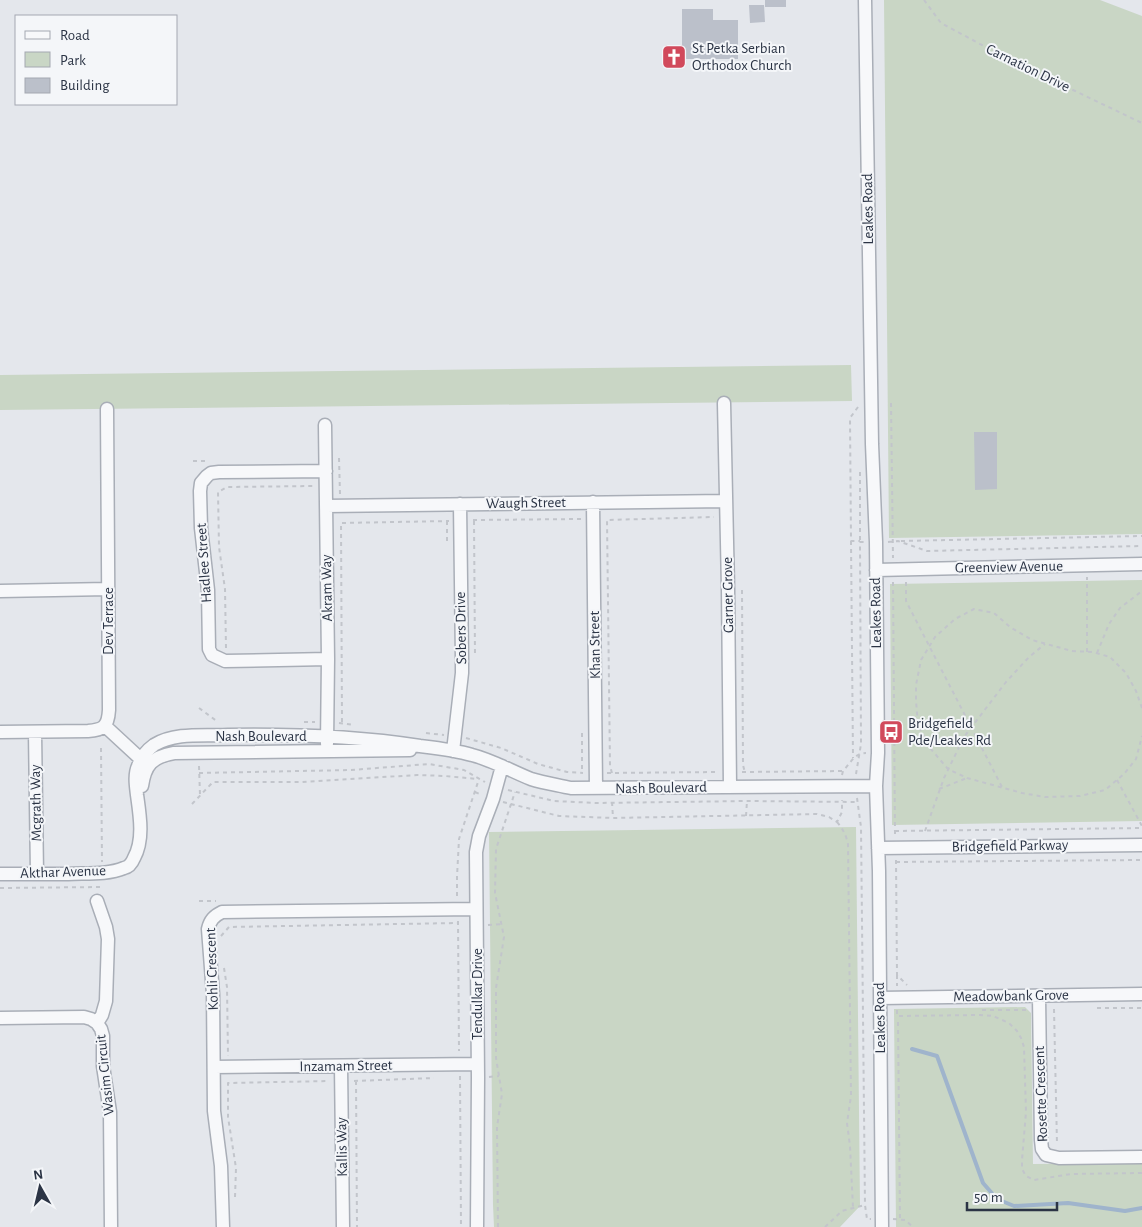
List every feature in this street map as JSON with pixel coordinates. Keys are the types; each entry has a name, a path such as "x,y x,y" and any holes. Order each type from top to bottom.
{"street":[{"name":"Leakes Road","path":"865,0 872,434 876,542 878,753 876,786 882,1223"},
{"name":"Garner Grove","path":"724,403 730,787"},
{"name":"Dev Terrace","path":"105,726 108,721 109,710 106,409"},
{"name":"Akram Way","path":"325,425 328,659 326,752"},
{"name":"Hadlee Street","path":"326,471 211,473 201,483 200,491 201,528 208,590 209,649 212,655 225,660 328,659"},
{"name":"Waugh Street","path":"326,506 726,501"},
{"name":"Khan Street","path":"593,502 596,788"},
{"name":"Sobers Drive","path":"452,750 462,666 460,504"},
{"name":"Greenview Avenue","path":"876,570 1142,564"},
{"path":"0,591 108,589"},
{"path":"0,732 88,732 105,726 144,762"},
{"name":"Mcgrath Way","path":"35,732 37,874"},
{"name":"Nash Boulevard","path":"452,750 188,752 162,755 144,762 146,752 162,741 188,736 260,734 327,736 391,741 452,750 471,754 522,775 546,783 571,788 876,786"},
{"name":"Akthar Avenue","path":"0,874 87,874 126,868 132,862 140,844 136,775 137,767 144,762"},
{"name":"Tendulkar Drive","path":"477,1227 476,852 479,836 493,799 502,766"},
{"name":"Bridgefield Parkway","path":"878,848 1142,845"},
{"path":"97,901 108,939 106,1001 102,1015 97,1023"},
{"name":"Kohli Crescent","path":"223,1227 221,1166 214,1111 213,994 208,929 215,915 222,912 476,909"},
{"name":"Meadowbank Grove","path":"880,998 1142,994"},
{"name":"Rosette Crescent","path":"1038,996 1042,1149 1046,1155 1057,1158 1142,1158"},
{"name":"Wasim Circuit","path":"0,1018 84,1018 91,1019 101,1029 103,1036 103,1066 110,1112 111,1227"},
{"name":"Inzamam Street","path":"214,1067 460,1065 478,1071"},
{"name":"Kallis Way","path":"342,1066 343,1227"}],"path":[{"name":"Carnation Drive","path":"924,0 941,23 1008,59 1142,124"},
{"path":"891,403 896,752 897,1016 994,1016 1009,1023 1017,1031 1024,1047 1025,1057 1026,1112 1022,1169 1026,1176 1034,1180 1072,1174 1142,1173"},
{"path":"853,758 850,418 860,405"},
{"path":"339,456 341,506"},
{"path":"226,651 225,589 219,548 218,492 227,487 314,486"},
{"path":"612,773 610,766 607,520 716,517"},
{"path":"342,723 341,522 581,519"},
{"path":"447,521 447,540"},
{"path":"913,1227 905,1220 900,1219 882,1223 867,1219 865,1205 861,827 856,786 861,753 860,542 1142,536"},
{"path":"851,541 860,541"},
{"path":"898,541 927,551 1142,546"},
{"path":"1087,577 1087,652"},
{"path":"906,582 906,601 1002,788"},
{"path":"742,590 744,764 746,787"},
{"path":"1098,653 1105,632 1120,608 1142,591"},
{"path":"1142,708 1136,691 1126,673 1110,657 1098,653 1072,651 1032,640 1010,627 994,613 974,609 955,619 935,637 921,660 916,685 918,725 930,748 948,769 968,778 1022,793 1045,797 1080,796 1104,790 1124,774 1136,759 1142,736"},
{"path":"926,831 939,790 964,737 1006,682 1029,657 1045,644"},
{"path":"199,708 222,725"},
{"path":"298,722 327,722 361,726"},
{"path":"426,733 472,739 501,748 548,767 567,772 596,774 842,771 853,758 861,753 896,752"},
{"path":"101,748 102,862"},
{"path":"200,795 199,773 351,770 429,764 464,770 479,779"},
{"path":"842,771 842,786"},
{"path":"192,804 212,782 302,782 417,775 479,779"},
{"path":"939,790 968,778"},
{"path":"461,1227 457,877 460,839 479,779"},
{"path":"895,831 1142,827 1117,780"},
{"path":"612,788 613,818"},
{"path":"475,792 511,805 559,816 613,818 817,814 837,822 843,829 848,844 851,1096 847,1123 853,1208"},
{"path":"498,1227 497,1127 502,1094 496,1058 496,988 504,937 495,893 496,848 515,792 554,801 596,803 858,802"},
{"path":"746,816 747,801"},
{"path":"837,822 842,812"},
{"path":"896,862 1142,860"},
{"path":"0,888 102,888"},
{"path":"221,936 229,927 458,923"},
{"path":"224,962 227,987 228,1067"},
{"path":"896,975 908,986"},
{"path":"1054,1009 1057,1158"},
{"path":"898,1022 900,1219"},
{"path":"478,1071 499,1076"},
{"path":"235,1204 236,1168 228,1117 228,1083 441,1078"},
{"path":"356,1081 357,1227"},
{"path":"825,1227 842,1211 865,1205"}],"green space":[{"path":"884,0 1100,0 1142,16 1142,534 889,538"},
{"path":"851,365 852,401 0,410 0,375"},
{"path":"1142,580 1142,821 892,825 890,584"},
{"path":"856,827 860,1206 840,1227 494,1227 489,832"},
{"path":"1025,1007 1031,1013 1033,1164 1142,1163 1142,1227 896,1227 894,1009"}],"building":[{"path":"765,0 786,0 786,7 765,7"},
{"path":"749,5 764,5 765,22 750,23"},
{"path":"682,9 713,9 713,20 738,20 738,59 682,59"},
{"path":"974,432 997,432 997,489 975,490"}],"waterway":[{"path":"912,1049 937,1056 983,1183 997,1199 1014,1206 1068,1203 1125,1211 1142,1208"}],"place":[{"name":"St Petka Serbian Orthodox Church","path":"674,57"},
{"name":"Bridgefield Pde/Leakes Rd","path":"891,732"}]}
